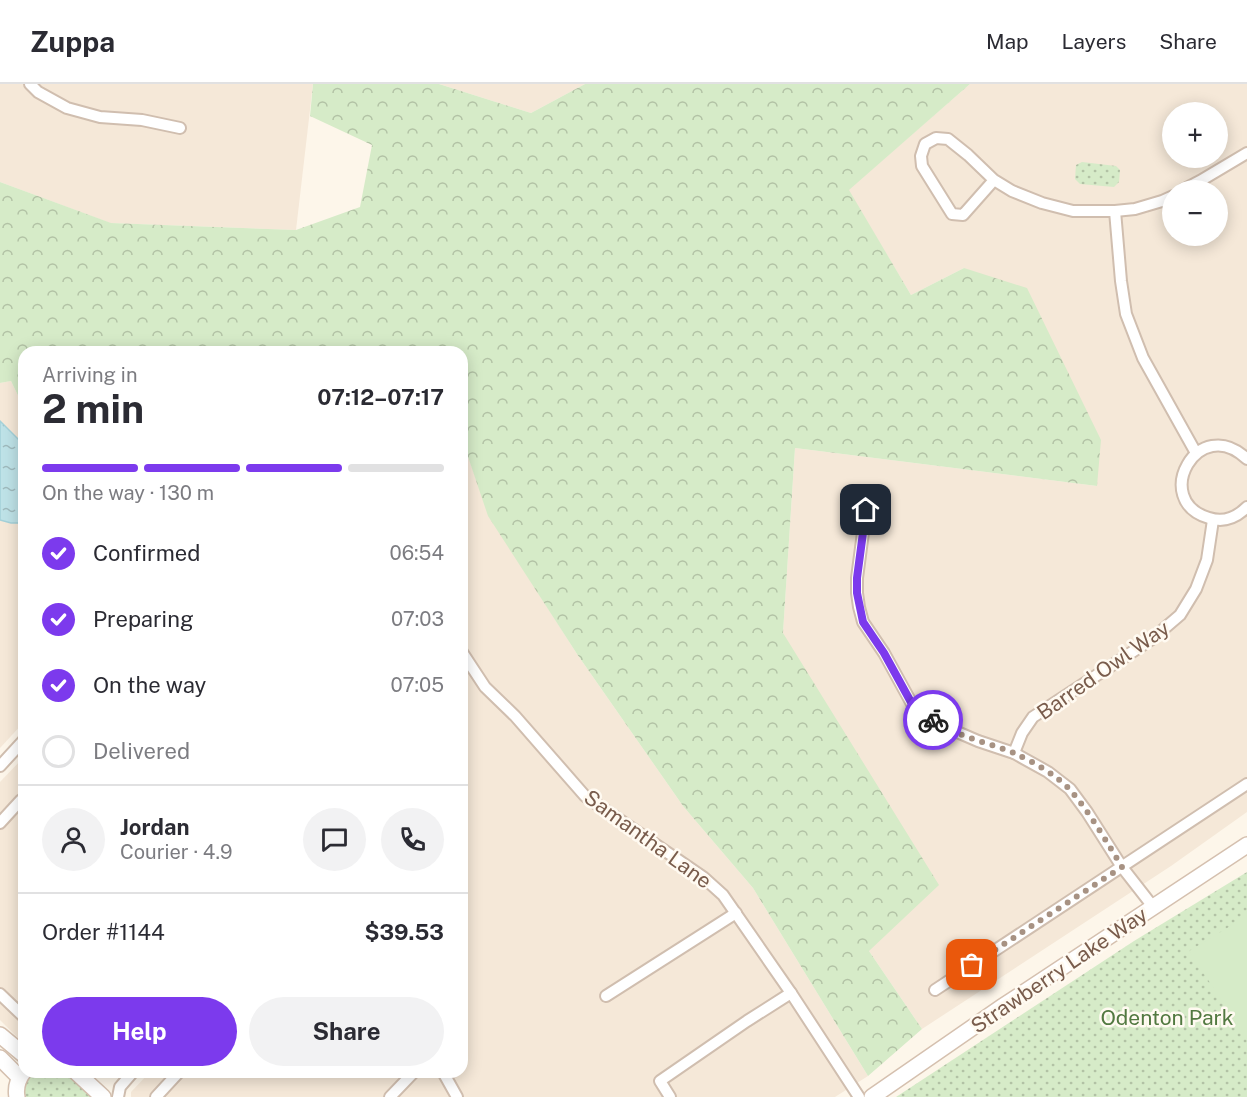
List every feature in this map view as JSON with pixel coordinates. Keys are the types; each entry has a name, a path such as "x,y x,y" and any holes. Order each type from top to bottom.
{"street":[{"path":"30,84 38,92 67,108 100,117 142,120 180,128"},
{"path":"994,180 963,215 952,214 922,166 921,156 926,144 936,138 948,139 994,180 1042,203 1073,211 1115,211 1162,201"},
{"path":"1202,180 1247,153"},
{"path":"1115,211 1126,314 1143,358 1196,453"},
{"path":"1247,459 1230,447 1209,447 1196,453 1185,466 1182,477 1187,502 1202,516 1213,520 1227,519 1240,514 1247,507"},
{"path":"866,510 857,578 859,607 863,622 884,653 912,704 941,725 1014,753 1048,772 1070,789 1122,867 1154,908"},
{"name":"Barred Owl Way","path":"1014,753 1022,733 1033,717 1152,639 1180,615 1196,589 1208,560 1213,520"},
{"name":"Samantha Lane","path":"468,661 485,687 515,716 585,796 703,877 723,894 791,993 858,1097"},
{"path":"2,760 18,745"},
{"path":"935,990 1247,784"},
{"path":"0,823 18,803"},
{"name":"Strawberry Lake Way","path":"872,1097 1002,1007 1247,845"},
{"path":"606,996 736,913"},
{"path":"670,1097 660,1081 791,993"},
{"path":"0,994 18,1011"},
{"path":"0,1035 18,1050"},
{"path":"0,1059 18,1071"},
{"path":"17,1097 17,1086 20,1078"},
{"path":"83,1078 101,1095 119,1092 129,1078"},
{"path":"156,1097 173,1078"},
{"path":"390,1097 408,1078"},
{"path":"445,1078 456,1097"}],"shaded area":[{"path":"0,84 313,84 296,230 110,223 0,182"},
{"path":"439,84 585,84 531,113"},
{"path":"970,84 1247,84 1247,812 1171,866 922,1029 869,951 783,633 795,448 1097,486 964,268 911,295 848,190"},
{"path":"11,381 18,396 18,728 0,748 0,383"},
{"path":"468,456 489,516 577,654 683,806 753,888 868,1076 835,1097 131,1097 131,1092 144,1078 468,1078"},
{"path":"18,763 18,1038 0,1020 0,782"}],"green space":[{"path":"313,84 439,84 531,113 585,84 970,84 849,190 911,295 964,268 1027,288 1101,440 1097,486 795,448 783,633 939,885 869,951 922,1029 868,1076 753,888 683,806 577,654 488,516 468,457 468,346 18,346 18,396 11,381 0,383 0,182 111,223 296,230 360,207 372,145 310,116"},
{"path":"1082,162 1116,166 1120,170 1119,182 1114,187 1080,184 1075,179 1076,165"},
{"name":"Odenton Park","path":"1247,872 1247,1097 896,1097 1134,941"},
{"path":"1247,916 1247,1039 1189,951"},
{"path":"28,1078 74,1078 95,1097 25,1097 23,1086"}],"water":[{"path":"0,421 18,439 18,523 0,520"}],"way so far":[{"path":"933,720 978,741 1014,753 1059,780 1070,789 1087,812 1122,867 972,965"}],"route":[{"path":"866,510 857,578 857,593 863,622 884,653 912,704 933,720"}]}
